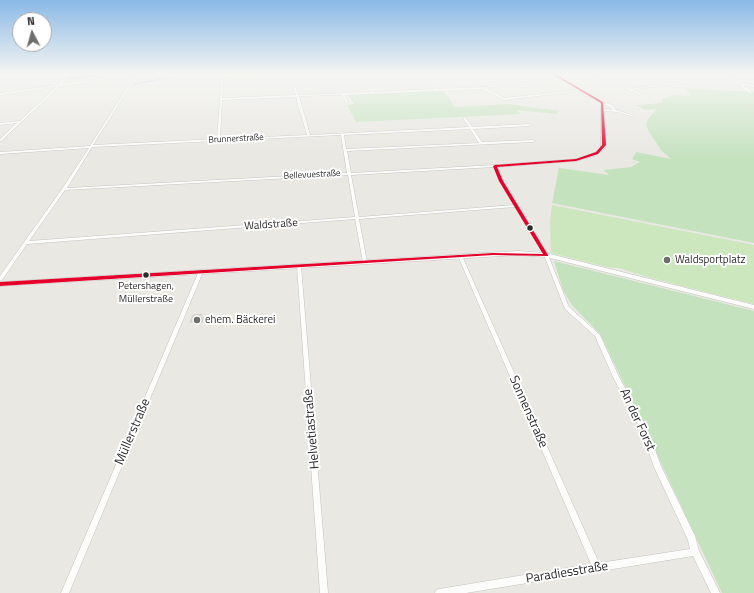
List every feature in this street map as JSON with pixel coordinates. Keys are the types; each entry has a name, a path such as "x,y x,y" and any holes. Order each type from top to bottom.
{"street":[{"path":"0,141 42,102"},
{"path":"0,279 64,189 119,102"},
{"path":"218,140 221,102"},
{"path":"298,102 309,135"},
{"path":"615,111 611,106 602,103 602,110 615,111 634,116"},
{"name":"Bellevuestraße","path":"64,189 495,166 561,161 588,157 603,148 602,110"},
{"path":"464,118 481,143"},
{"path":"0,124 20,122"},
{"name":"Brunnerstraße","path":"0,153 92,146 529,125"},
{"path":"342,134 364,262"},
{"path":"345,150 533,141"},
{"name":"An der Forst","path":"495,166 500,181 546,255 567,308 597,335 616,377 645,431 658,467 692,539 695,552 716,593"},
{"name":"Waldstraße","path":"26,243 516,206"},
{"path":"0,284 518,253 546,255 754,307"},
{"name":"Sonnenstraße","path":"460,256 597,568"},
{"name":"Helvetiastraße","path":"299,266 324,593"},
{"name":"Müllerstraße","path":"65,593 201,272"},
{"name":"Paradiesstraße","path":"439,593 695,552"}],"green space":[{"path":"353,102 451,102 455,107 508,104 559,111 556,114 517,110 521,114 356,122 347,105 354,104"},
{"path":"662,102 754,102 754,243 552,203 559,168 609,175 604,170 631,167 640,162 632,159 636,152 671,159 661,150 648,130 646,124 648,119 657,109 645,110 636,105 662,103"},
{"name":"Waldsportplatz","path":"552,205 754,245 754,304 651,278 619,268 607,267 551,253 550,222"},
{"path":"554,261 754,311 754,593 722,593 600,334 572,305 563,290"}],"building":[{"name":"ehem. Bäckerei","path":"201,314 200,318 205,317 203,322 190,322 193,315"}],"transit line":[{"path":"495,166 576,160 597,153 604,145 602,103"},
{"path":"495,166 501,181 546,255"},
{"path":"0,284 493,254 546,255"}],"place":[{"name":"Waldsportplatz","path":"667,260"},
{"name":"Petershagen, Müllerstraße","path":"146,275"},
{"name":"ehem. Bäckerei","path":"197,320"}]}
